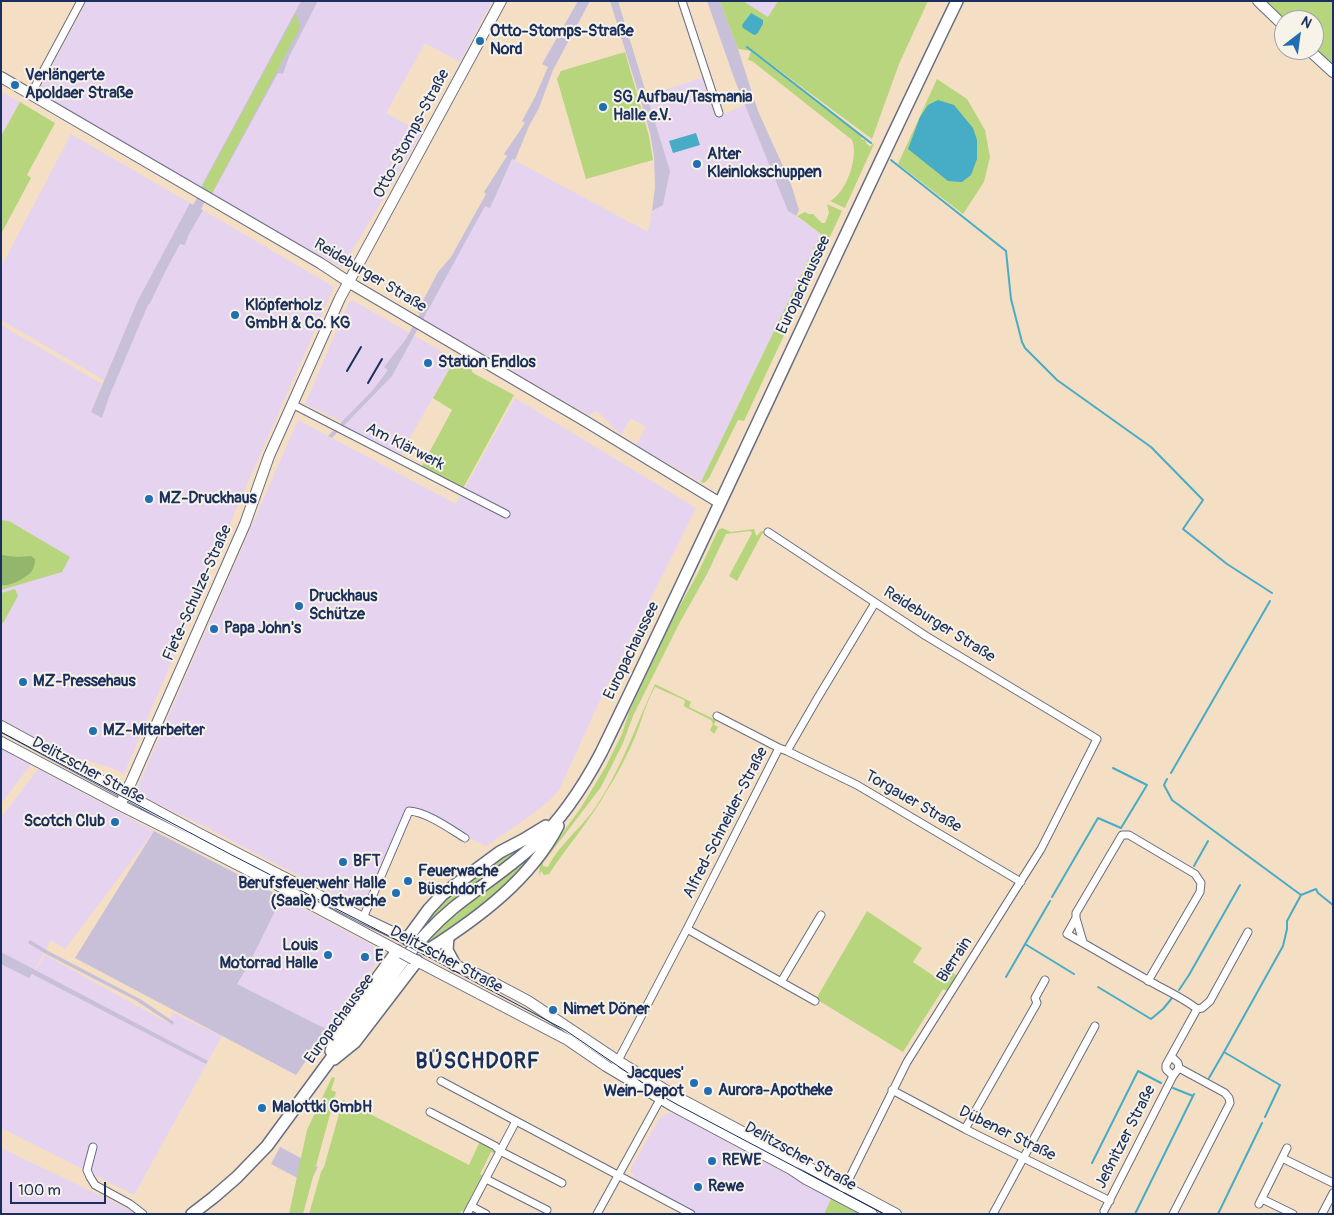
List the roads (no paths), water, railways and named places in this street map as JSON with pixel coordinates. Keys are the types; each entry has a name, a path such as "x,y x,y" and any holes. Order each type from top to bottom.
{"main road":[{"name":"Otto-Stomps-Straße","path":"349,281 501,1"},
{"name":"Europachaussee","path":"192,1214 250,1165 267,1146 402,962 422,938 451,910 529,850 565,811 583,786 602,753 957,1"},
{"path":"1258,1 1274,16"},
{"path":"1320,60 1333,72"},
{"name":"Reideburger Straße","path":"1,77 320,263 355,286 720,503"},
{"name":"Fiete-Schulze-Straße","path":"120,805 242,530 269,456 349,281"},
{"name":"Delitzscher Straße","path":"1,726 196,832 528,1001 615,1066"},
{"name":"Delitzscher Straße","path":"1,742 289,891 400,952 568,1040 806,1179 872,1214"},
{"path":"325,1066 345,1052 355,1042 425,948 448,937 495,902 524,873 545,848 565,811"},
{"path":"325,1066 341,1028 409,940 429,909 443,894 500,852 534,834 565,811"},
{"path":"448,937 447,950 455,965"},
{"name":"Delitzscher Straße","path":"663,1095 896,1214"}],"street":[{"path":"31,94 81,1"},
{"path":"682,1 719,113"},
{"name":"Am Klärwerk","path":"292,404 506,514"},
{"name":"Reideburger Straße","path":"768,532 958,656 1097,739"},
{"name":"Alfred-Schneider-Straße","path":"615,1066 779,748 787,751 875,603"},
{"path":"717,716 779,748"},
{"name":"Bierrain","path":"838,1196 907,1062 1041,849 1097,739"},
{"name":"Torgauer Straße","path":"787,751 857,785 1021,882"},
{"path":"363,918 409,812 417,812 428,817 465,838"},
{"path":"1083,942 1076,912 1122,835 1129,835 1196,874 1201,883 1200,892 1148,981"},
{"path":"781,982 821,915"},
{"path":"1076,918 1068,934 1197,1009"},
{"path":"687,929 815,1001"},
{"path":"1173,1214 1230,1103 1225,1093 1179,1068 1178,1063 1171,1056 1197,1009 1202,1008 1210,1001 1248,932"},
{"path":"966,1129 1037,1003 1035,998 1045,980"},
{"path":"994,1214 1095,1026"},
{"name":"Jeßnitzer Straße","path":"1171,1056 1166,1069 1172,1076"},
{"name":"Jeßnitzer Straße","path":"1106,1213 1110,1201 1172,1076 1179,1068"},
{"path":"441,1081 691,1214"},
{"name":"Dübener Straße","path":"892,1090 1110,1201"},
{"path":"597,1214 663,1095"},
{"path":"430,1112 562,1183"},
{"path":"468,1214 516,1120"},
{"path":"93,1147 87,1170 95,1185 130,1204 143,1214"},
{"path":"1287,1148 1261,1201 1293,1214"},
{"path":"1282,1158 1333,1183"},
{"path":"486,1179 547,1210"},
{"path":"1322,1214 1333,1193"},
{"path":"471,1206 486,1214"}],"water":[{"path":"751,13 763,20 763,24 757,34 754,35 743,28 742,25"},
{"path":"938,100 954,105 973,128 977,140 977,159 971,175 962,182 948,181 908,149 920,117 928,105"},
{"path":"696,133 700,145 673,153 669,141"}],"waterway":[{"path":"747,47 871,143"},
{"path":"891,160 1006,251 1011,299 1025,348 1057,380 1151,447 1203,500 1183,529 1227,564 1272,593"},
{"path":"1171,773 1270,601"},
{"path":"1052,897 1098,818 1121,828 1147,785 1113,768"},
{"path":"1167,779 1164,785 1172,800 1301,895 1316,889 1318,893 1333,905"},
{"path":"1194,866 1208,841"},
{"path":"1179,990 1240,885"},
{"path":"1265,1117 1280,1085 1224,1052 1283,946 1287,921 1301,895"},
{"path":"1006,977 1050,901"},
{"path":"1025,944 1074,974"},
{"path":"1098,987 1151,1019 1172,998"},
{"path":"1209,1078 1224,1052"},
{"path":"1092,1163 1138,1071 1161,1083"},
{"path":"1173,1088 1193,1096"},
{"path":"1135,1214 1194,1094"},
{"path":"1218,1214 1262,1123"}],"tram line":[{"path":"1,732 565,1030 662,1096 884,1214"}],"railway":[{"path":"347,371 361,347"},
{"path":"368,383 382,359"}],"place":[{"name":"Otto-Stomps-Straße Nord","path":"480,41"},
{"name":"Verlängerte Apoldaer Straße","path":"15,85"},
{"name":"SG Aufbau/Tasmania Halle e.V.","path":"603,107"},
{"name":"Alter Kleinlokschuppen","path":"697,164"},
{"name":"Klöpferholz GmbH & Co. KG","path":"235,315"},
{"name":"Station Endlos","path":"428,363"},
{"name":"MZ-Druckhaus","path":"149,499"},
{"name":"Druckhaus Schütze","path":"299,606"},
{"name":"Papa John's","path":"214,629"},
{"name":"MZ-Pressehaus","path":"23,682"},
{"name":"MZ-Mitarbeiter","path":"93,731"},
{"name":"Scotch Club","path":"115,822"},
{"name":"BFT","path":"343,862"},
{"name":"Feuerwache Büschdorf","path":"408,881"},
{"name":"Berufsfeuerwehr Halle (Saale) Ostwache","path":"396,893"},
{"name":"Louis Motorrad Halle","path":"328,955"},
{"name":"E","path":"365,957"},
{"name":"Nimet Döner","path":"553,1010"},
{"name":"Jacques' Wein-Depot","path":"694,1083"},
{"name":"Aurora-Apotheke","path":"708,1091"},
{"name":"Malottki GmbH","path":"262,1108"},
{"name":"REWE","path":"712,1161"},
{"name":"Rewe","path":"698,1187"}],"district":[{"name":"BÜSCHDORF","path":"478,1063"}]}
